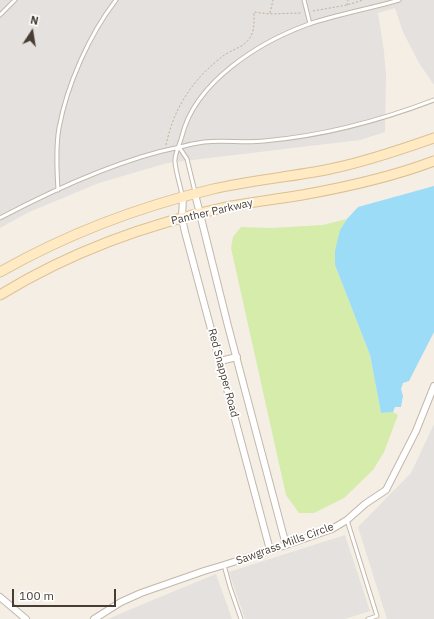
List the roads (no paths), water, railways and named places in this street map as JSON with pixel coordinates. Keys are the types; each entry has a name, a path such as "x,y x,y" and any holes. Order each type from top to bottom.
{"main road":[{"name":"Panther Parkway","path":"0,272 42,249 99,224 144,208 195,194 240,184 330,169 366,161 434,138"},
{"name":"Panther Parkway","path":"1,292 77,255 135,232 182,218 238,205 331,190 387,176 434,160"}],"street":[{"name":"Red Snapper Road","path":"195,194 286,545"},
{"name":"Red Snapper Road","path":"183,197 182,218 270,550"},
{"path":"220,361 237,357"},
{"name":"Sawgrass Mills Circle","path":"94,619 121,602 141,593 332,529 347,520 365,504 386,490 416,431 434,386"},
{"path":"0,597 26,619"}],"lane":[{"path":"0,15 15,0"},
{"path":"58,190 58,130 65,102 86,51 99,26 116,0"},
{"path":"304,0 310,24"},
{"path":"183,197 175,161 185,122 197,103 214,82 228,69 264,45 310,24 400,0"},
{"path":"0,218 33,201 114,166 165,150 204,142 264,141 338,130 399,113 434,100"},
{"path":"179,147 187,159 195,194"},
{"path":"347,520 378,618 368,619"},
{"path":"224,566 241,619"}],"water":[{"path":"434,186 434,332 409,381 403,383 401,389 403,396 401,407 395,407 393,412 381,413 370,355 335,265 335,251 340,230 347,219 358,207"}]}
